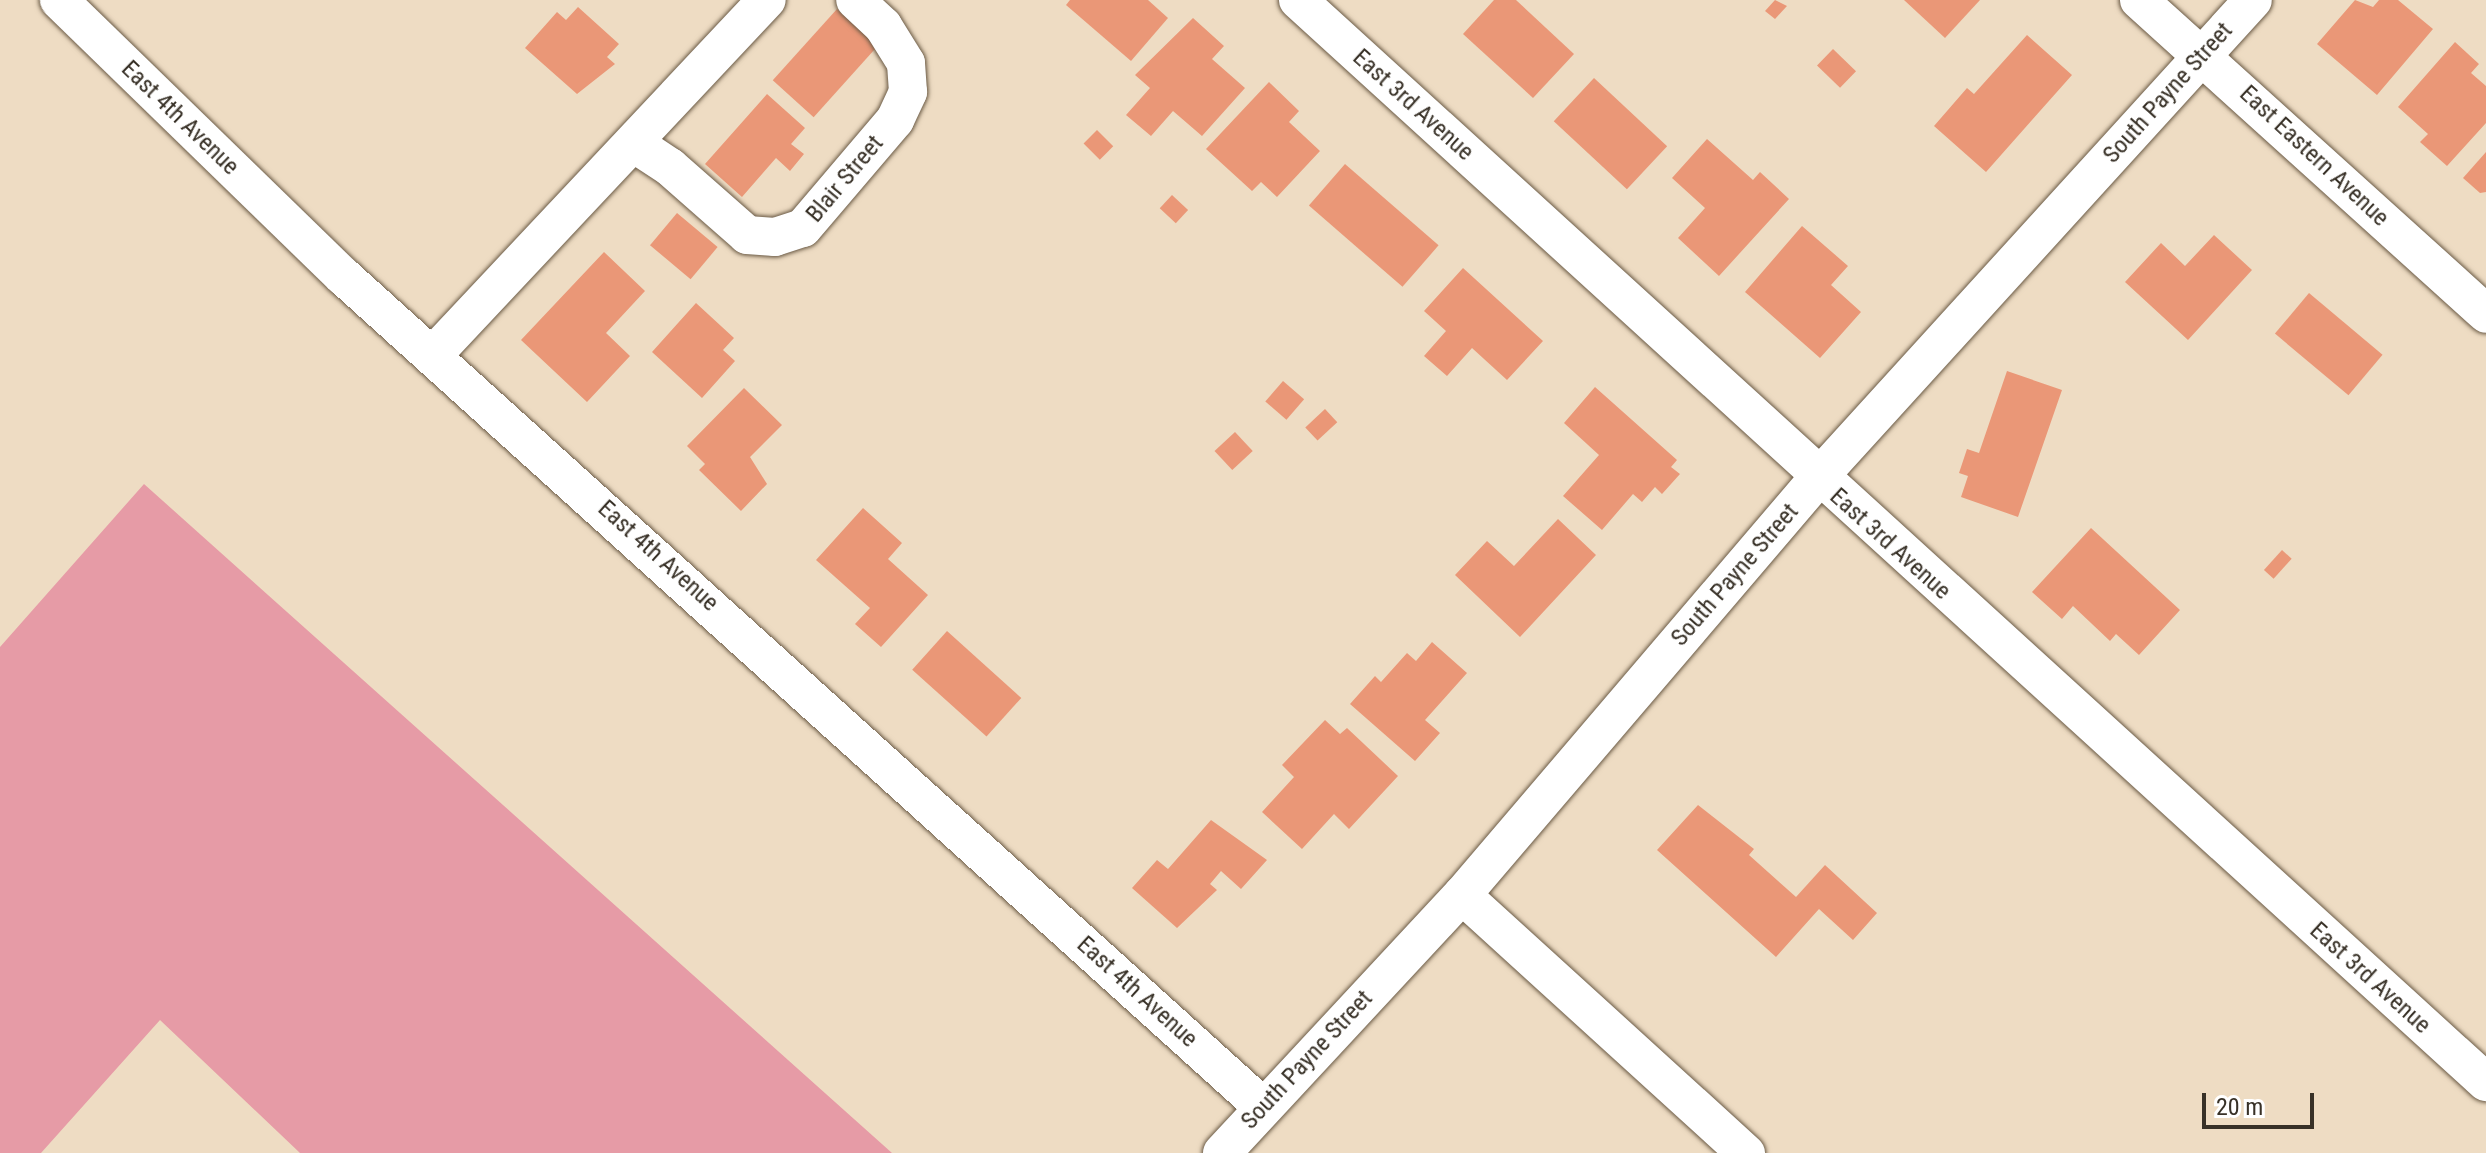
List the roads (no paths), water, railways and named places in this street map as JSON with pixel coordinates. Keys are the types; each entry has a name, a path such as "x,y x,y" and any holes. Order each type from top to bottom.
{"street":[{"name":"East 4th Avenue","path":"59,0 343,276 434,354 1262,1106"},
{"path":"434,354 635,144 767,0"},
{"name":"Blair Street","path":"635,144 670,167 747,235 775,237 803,228 895,120 908,92 906,63 883,26 855,0"},
{"name":"East 3rd Avenue","path":"1298,0 1818,478 2486,1082"},
{"name":"East Eastern Avenue","path":"2139,0 2203,54 2486,314"},
{"name":"South Payne Street","path":"1222,1153 1262,1106 1462,895 1818,478 2253,0"},
{"path":"1462,895 1746,1153"}]}
